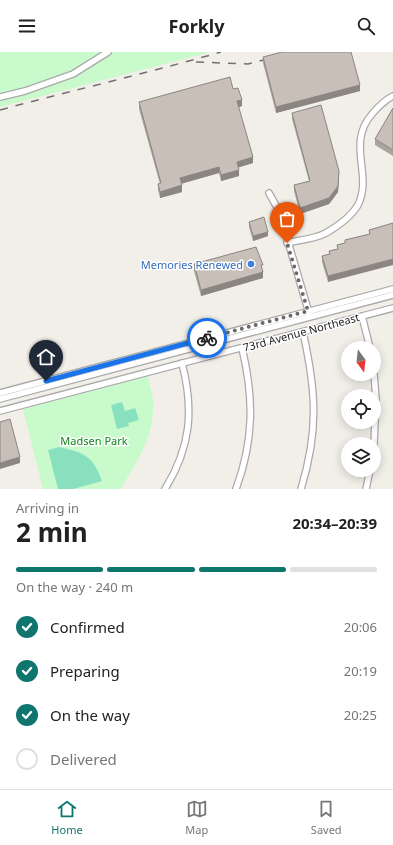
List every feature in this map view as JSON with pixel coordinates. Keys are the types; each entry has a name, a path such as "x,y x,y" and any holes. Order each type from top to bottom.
{"street":[{"path":"0,97 25,91 73,74 108,52"},
{"path":"287,243 324,234 346,220 358,205 362,186 359,142 364,124 380,105 393,96"},
{"path":"269,193 279,211 287,243 310,318"},
{"name":"73rd Avenue Northeast","path":"0,392 393,289"},
{"name":"73rd Avenue Northeast","path":"0,399 393,295"},
{"name":"73rd Avenue Northeast","path":"0,411 393,308"},
{"path":"362,316 368,341"},
{"path":"301,489 313,440 315,403 311,366 303,332"},
{"path":"236,489 245,459 251,402 242,348"},
{"path":"165,489 175,474 181,457 189,420 188,386 182,364"},
{"path":"374,437 376,399 375,381"},
{"path":"366,489 369,477"}],"green space":[{"path":"0,52 207,52 207,53 0,107"},
{"name":"Madsen Park","path":"148,376 153,400 152,424 139,458 120,489 43,489 23,409"},
{"path":"122,402 125,411 135,408 139,420 128,423 129,426 117,429 111,405"},
{"path":"59,447 75,451 87,457 95,466 102,481 73,489 58,489 48,450"}],"building":[{"path":"282,52 351,52 360,85 276,107 263,57"},
{"path":"230,77 233,89 238,88 242,100 237,101 253,157 237,162 239,170 221,175 219,167 180,178 182,185 160,192 158,184 161,183 139,102"},
{"path":"321,105 339,171 338,186 329,198 300,208 294,185 310,181 292,113"},
{"path":"393,108 393,150 375,139"},
{"path":"264,217 268,232 253,236 249,222"},
{"path":"393,223 393,259 328,276 322,256 330,254 329,251 338,249 337,245 345,243 345,240 370,234 369,230"},
{"path":"256,247 263,265 261,265 263,272 201,290 194,264"},
{"path":"10,419 20,457 0,463 0,422"}],"railway":[{"path":"0,110 221,52"},
{"path":"196,62 248,64 295,52"}],"way so far":[{"path":"207,338 308,311 287,243"}],"place":[{"name":"Memories Renewed","path":"251,264"}],"route":[{"path":"46,381 207,338"}]}
